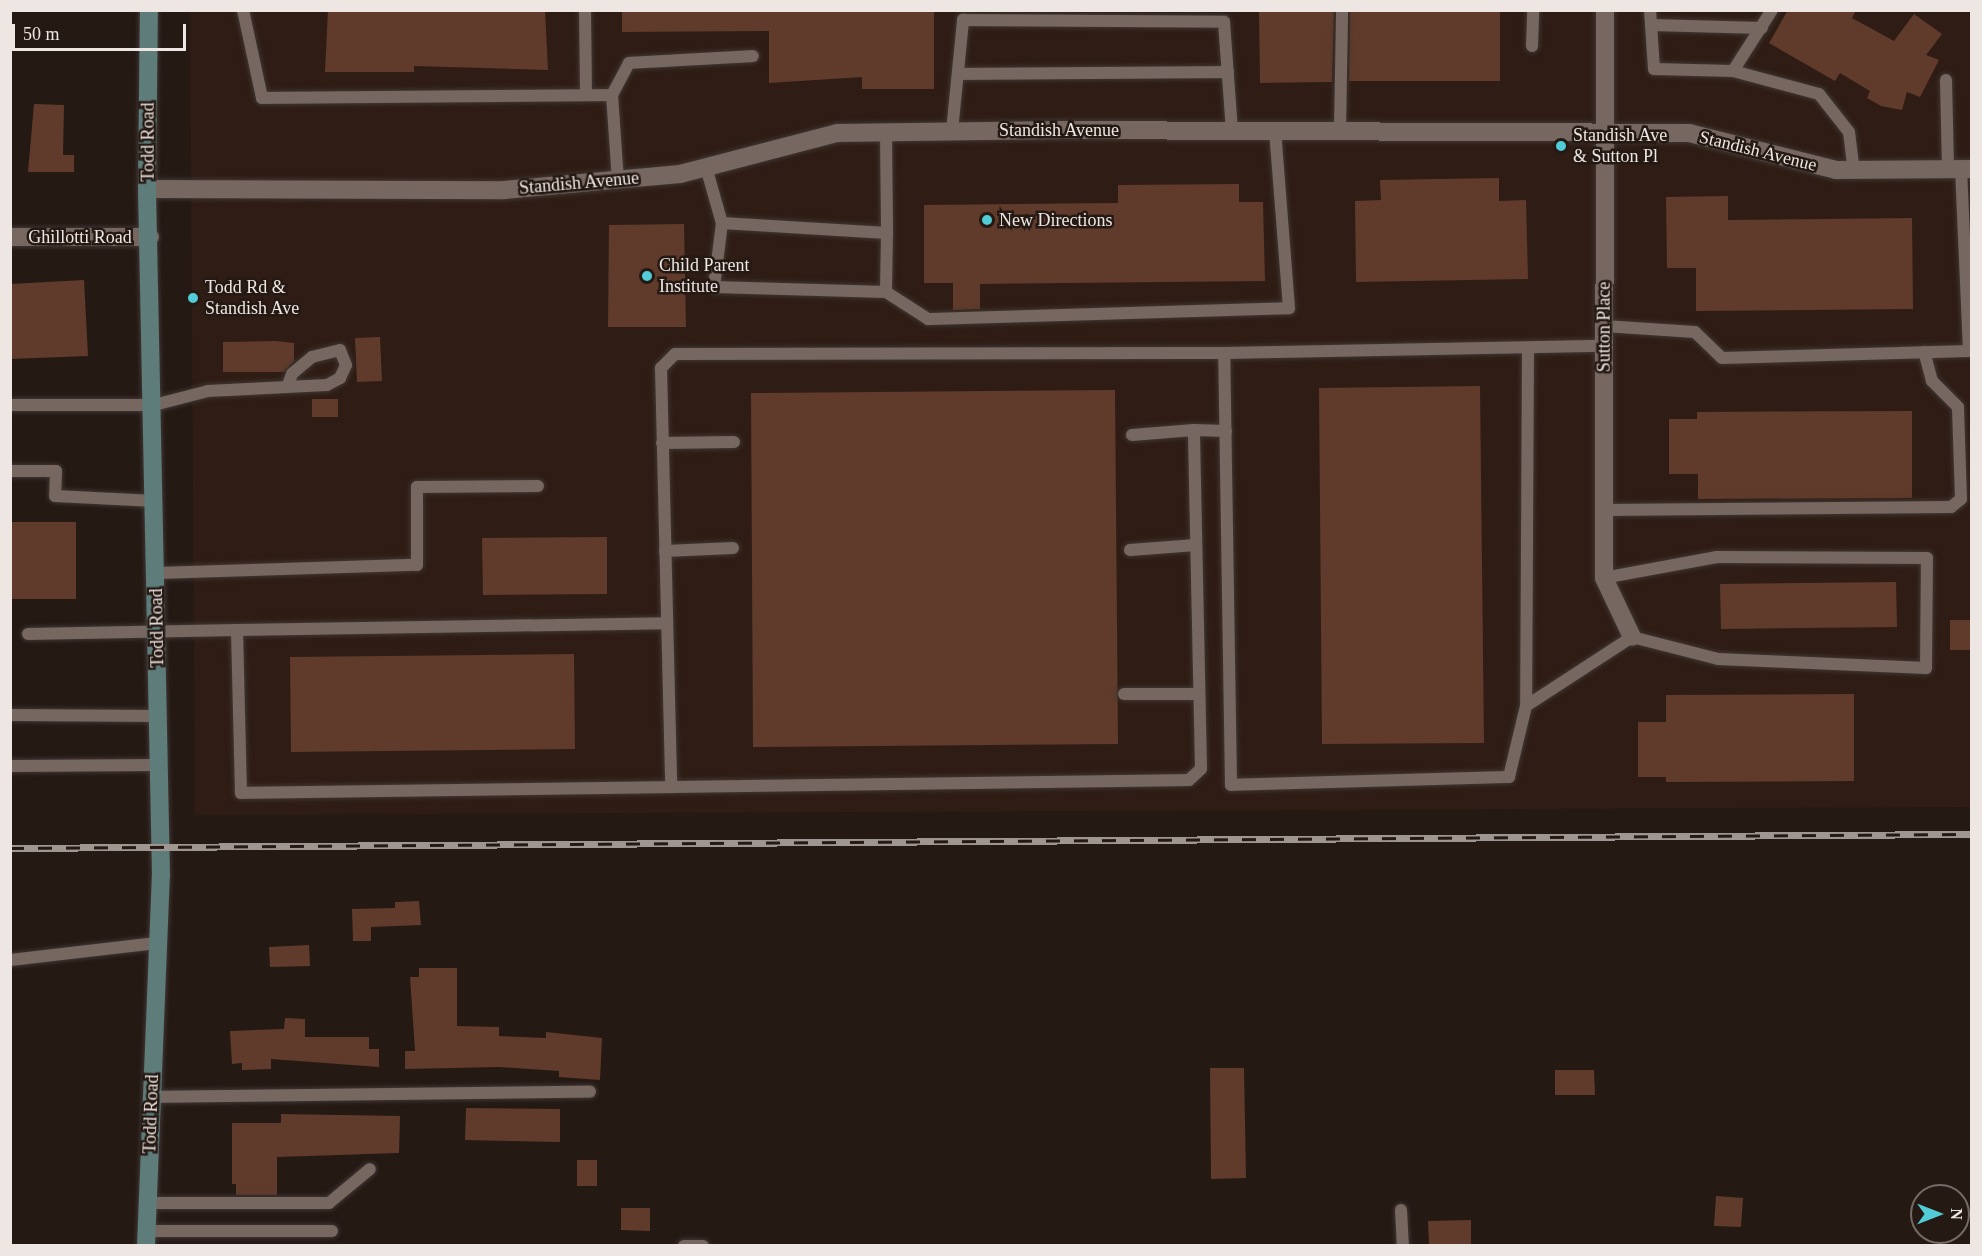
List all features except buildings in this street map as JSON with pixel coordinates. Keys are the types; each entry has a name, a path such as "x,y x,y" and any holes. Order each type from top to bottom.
{"main road":[{"name":"Todd Road","path":"146,1238 161,875 154,405 147,189 149,10"}],"street":[{"name":"Sutton Place","path":"1605,10 1604,578 1632,637"},
{"name":"Standish Avenue","path":"147,189 504,190 618,180 706,167 837,133 952,131 1604,130 1689,133 1836,170 1960,169"},
{"name":"Ghillotti Road","path":"10,237 150,237"}],"lane":[{"path":"243,10 262,98 612,95"},
{"path":"585,10 586,95"},
{"path":"1340,130 1342,10"},
{"path":"1532,46 1533,10"},
{"path":"1650,10 1654,69 1733,71 1820,94 1849,132 1854,170"},
{"path":"1733,71 1772,10"},
{"path":"952,131 963,20 1224,22 1232,130"},
{"path":"1651,25 1762,28"},
{"path":"618,180 612,95 629,63 753,56"},
{"path":"958,74 1228,72"},
{"path":"1604,326 1695,332 1722,358 1969,351 1960,169 1946,80"},
{"path":"706,167 722,224 714,287 886,292 928,319 1289,308 1275,130"},
{"path":"886,132 886,292"},
{"path":"722,224 887,233"},
{"path":"671,787 661,368 675,354 1224,353 1604,346"},
{"path":"1224,353 1231,785 1509,777 1527,706 1528,348"},
{"path":"10,405 154,405 208,391 288,385 310,388 340,378 346,365 340,350 312,357 292,374 288,385"},
{"path":"1604,510 1951,507 1961,499 1958,407 1932,381 1924,352"},
{"path":"1132,435 1194,430 1226,431"},
{"path":"237,630 241,793 1189,780 1201,769 1194,430"},
{"path":"662,443 734,442"},
{"path":"10,471 56,471 56,496 155,501"},
{"path":"156,573 417,565 417,487 538,486"},
{"path":"1130,550 1196,545"},
{"path":"665,551 733,548"},
{"path":"1527,706 1632,637 1718,659 1926,668 1927,558 1717,557 1604,578"},
{"path":"28,634 667,623"},
{"path":"1124,694 1198,694"},
{"path":"10,715 158,716"},
{"path":"10,766 159,765"},
{"path":"10,960 157,943"},
{"path":"151,1097 590,1092"},
{"path":"148,1203 329,1203 370,1169"},
{"path":"1401,1210 1402,1245"},
{"path":"146,1238 332,1232"},
{"path":"684,1245 703,1245"}],"shaded area":[{"path":"190,11 1971,11 1971,807 195,815"}],"railway":[{"path":"10,848 1972,834"}],"place":[{"name":"Standish Ave & Sutton Pl","path":"1561,146"},
{"name":"New Directions","path":"987,220"},
{"name":"Child Parent Institute","path":"647,276"},
{"name":"Todd Rd & Standish Ave","path":"193,298"}]}
